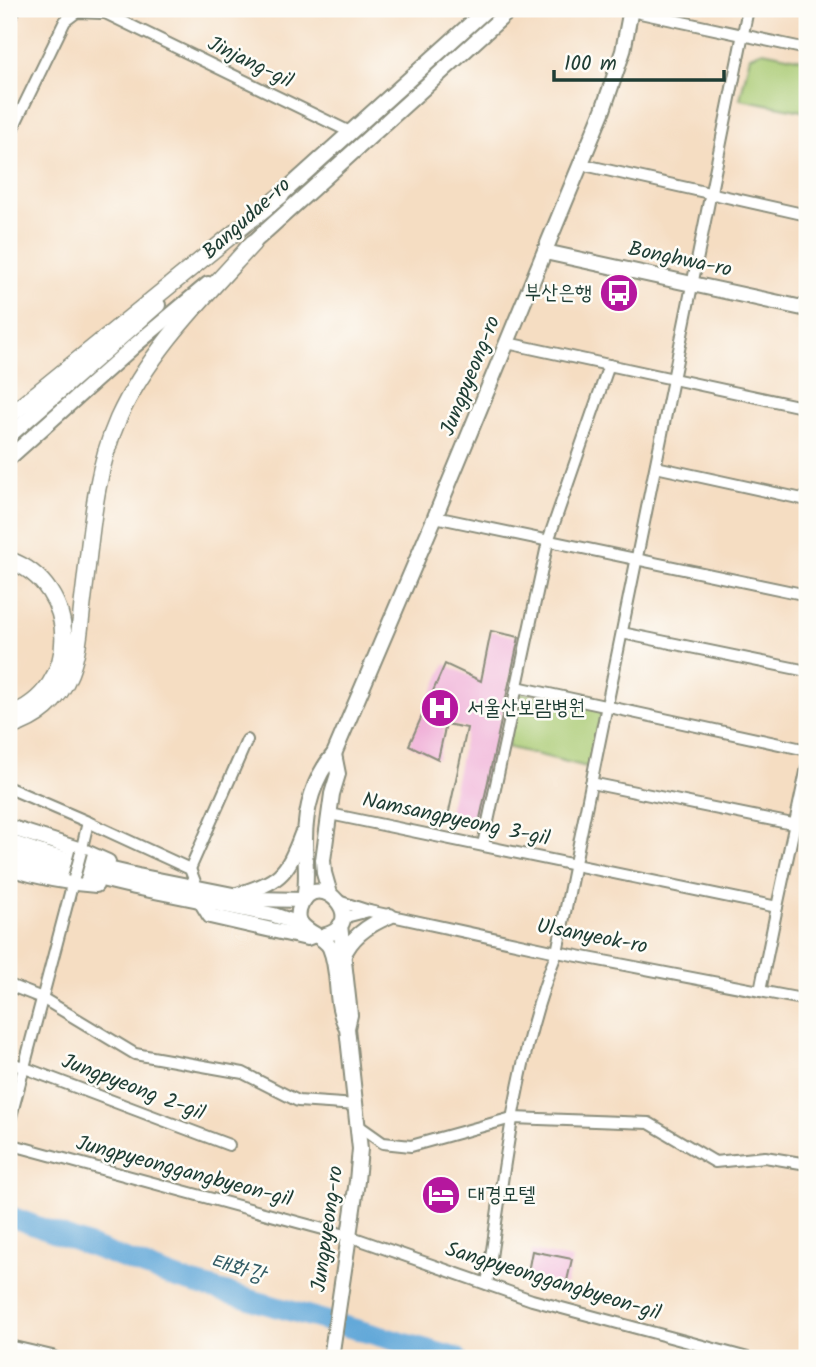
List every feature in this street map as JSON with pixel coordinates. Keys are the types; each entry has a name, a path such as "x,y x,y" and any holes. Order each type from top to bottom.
{"highway":[{"path":"9,14 12,9"},
{"path":"9,416 281,195"},
{"path":"9,727 25,722 47,708 70,673 78,644 99,474 118,419 139,380 163,346 253,243"},
{"path":"9,560 34,574 48,590 57,606 63,636 61,661 49,687 27,707 9,715"}],"main road":[{"name":"Bangudae-ro","path":"9,436 486,9"},
{"name":"Bangudae-ro","path":"9,458 253,243 511,9"},
{"name":"Jungpyeong-ro","path":"306,823 309,804 323,767 334,754 603,110 623,51 631,9"},
{"name":"Bonghwa-ro","path":"545,252 807,309"},
{"path":"334,754 338,774 332,794 323,860 324,873 334,898 343,911 343,957 350,1015 347,1028"},
{"path":"236,895 263,886 282,874 293,858 306,823"},
{"path":"302,925 299,913 308,874 306,823"},
{"path":"9,827 81,851 136,881"},
{"path":"9,842 136,881"},
{"path":"9,857 198,893 302,925 330,947 340,1016 347,1028"},
{"path":"9,868 73,881 136,881"},
{"path":"198,893 236,895 253,899 304,900 316,892 334,898"},
{"path":"198,893 210,916 307,938 329,934 341,922"},
{"path":"343,957 347,945 371,923 390,916"},
{"name":"Jungpyeong-ro","path":"331,1358 357,1181 359,1126 347,1028"},
{"path":"9,1348 52,1358"}],"street":[{"path":"631,9 807,49"},
{"name":"Namsangpyeong 3-gil","path":"575,864 748,9"},
{"name":"Jinjang-gil","path":"99,11 350,132"},
{"path":"9,136 65,21 77,12 99,11"},
{"path":"579,164 807,215"},
{"path":"507,343 807,408"},
{"path":"483,845 548,541 609,365"},
{"path":"656,467 807,500"},
{"path":"435,517 807,595"},
{"path":"622,633 807,671"},
{"path":"517,687 807,750"},
{"path":"198,893 190,869 247,740"},
{"path":"760,991 777,907 802,826 807,767"},
{"path":"591,783 802,826"},
{"path":"9,788 190,869"},
{"name":"Namsangpyeong 3-gil","path":"330,814 777,907"},
{"path":"9,1124 88,822"},
{"path":"487,1284 513,1118 541,991 557,952 575,864"},
{"name":"Ulsanyeok-ro","path":"334,898 390,916 557,952 807,1000"},
{"path":"341,922 369,911"},
{"name":"Jungpyeong 2-gil","path":"9,985 42,998 135,1054 243,1073 298,1101 357,1105"},
{"name":"Jungpyeong 2-gil","path":"9,1062 229,1145"},
{"path":"359,1126 383,1143 411,1146 513,1118 649,1123 715,1162 765,1157 807,1164"},
{"name":"Jungpyeonggangbyeon-gil","path":"9,1144 348,1242"},
{"name":"Sangpyeonggangbyeon-gil","path":"348,1242 532,1300 748,1358"}],"green space":[{"path":"763,51 807,60 807,112 740,99 750,56"},
{"path":"519,692 602,709 591,768 507,747"}],"building":[{"path":"491,631 519,637 478,828 447,821 467,728 446,724 438,759 409,745 445,664 481,681"},
{"path":"432,1184 456,1192 452,1206 427,1199"},
{"path":"532,1251 572,1259 566,1285 527,1277"}],"waterway":[{"name":"태화강","path":"9,1216 178,1279 457,1358"}],"place":[{"name":"부산은행","path":"619,293"},
{"name":"서울산보람병원","path":"440,708"},
{"name":"대경모텔","path":"441,1195"}]}
